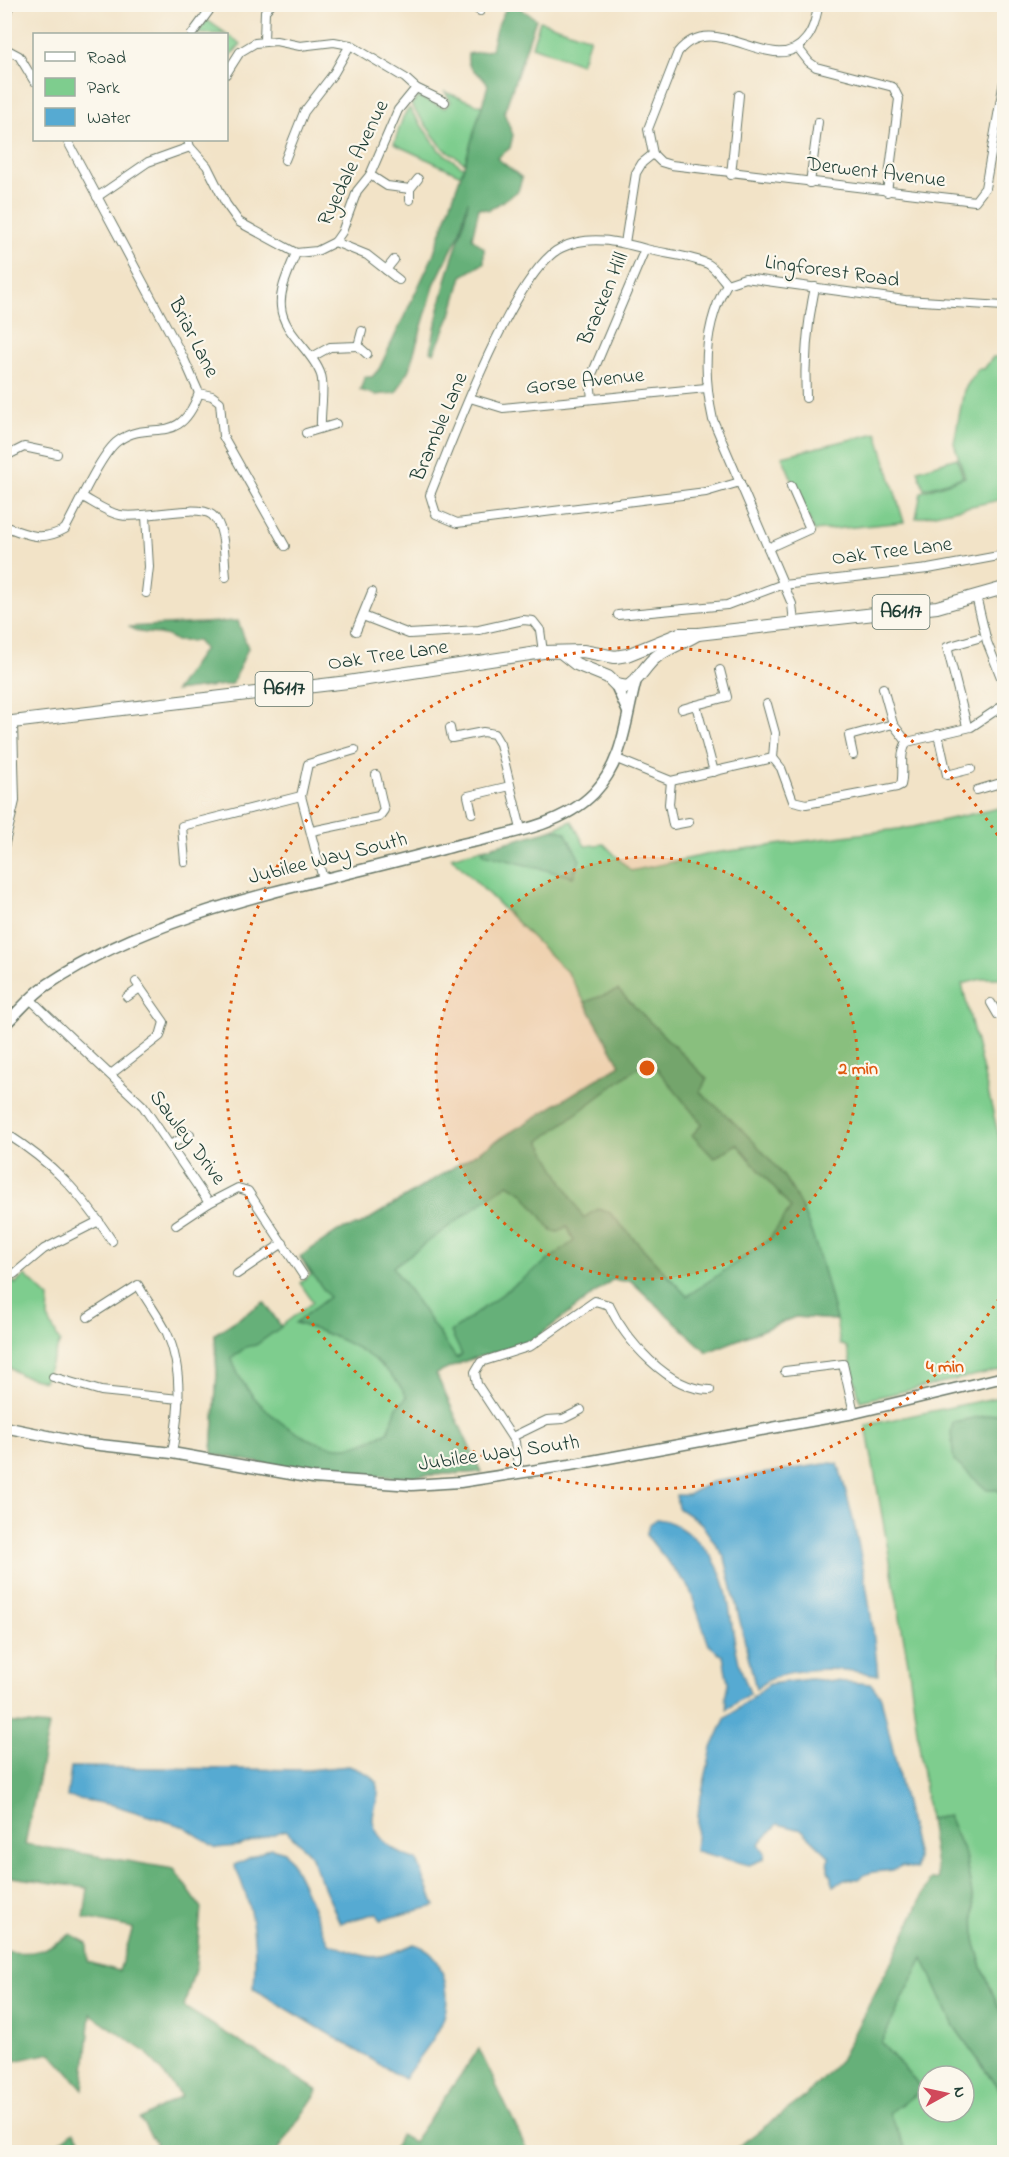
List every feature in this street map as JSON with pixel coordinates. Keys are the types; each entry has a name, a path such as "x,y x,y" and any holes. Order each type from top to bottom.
{"main road":[{"path":"4,15 8,4"},
{"name":"A6117","path":"621,656 679,634 698,634 937,607 1005,588"},
{"name":"A6117","path":"612,681 627,687 657,656 698,634"},
{"name":"Oak Tree Lane","path":"9,723 348,682 543,652 583,651 621,656"},
{"name":"Oak Tree Lane","path":"562,653 576,664 612,681"},
{"path":"612,681 609,664 621,656 635,661 637,678"}],"street":[{"path":"193,33 214,4"},
{"path":"228,71 240,52 247,46 264,40 265,11 271,4"},
{"path":"470,4 480,10"},
{"path":"625,243 636,173 642,163 653,154 648,129 678,52 683,46 701,36 720,37 777,53 798,48 807,38 819,4"},
{"name":"Ryedale Avenue","path":"264,40 300,46 334,42 350,45 405,78 416,88 445,102"},
{"path":"285,160 304,112 334,73 350,45"},
{"path":"4,48 19,56 33,79"},
{"path":"798,48 816,67 893,87 899,99 887,192"},
{"name":"Derwent Avenue","path":"653,154 661,162 670,165 731,174 975,201 985,188 1005,81"},
{"name":"Ryedale Avenue","path":"296,253 317,250 335,242 357,191 370,175 398,110 416,88"},
{"path":"731,174 739,95"},
{"path":"810,183 818,122"},
{"name":"Briar Lane","path":"68,141 184,359 199,393 212,396 220,402 223,436 285,546"},
{"path":"97,197 148,162 189,143 207,166 226,204 239,222 296,253 282,292 281,308 285,322 312,357 322,378 321,427"},
{"path":"370,175 387,186 410,189"},
{"path":"410,200 410,189 418,179"},
{"name":"Bramble Lane","path":"727,284 710,265 625,243 588,240 561,248 536,268 521,290 470,398 430,495 436,514 457,523 706,492 740,482"},
{"path":"335,242 367,255 399,280"},
{"name":"Bracken Hill","path":"592,399 590,379 645,249"},
{"path":"386,270 394,260"},
{"name":"Lingforest Road","path":"727,284 746,278 905,300 1005,306"},
{"path":"727,284 716,303 710,335 706,388 714,420 793,608 794,623"},
{"path":"806,398 804,361 807,323 815,287"},
{"path":"358,346 362,331"},
{"path":"312,357 330,347 358,346 367,354"},
{"name":"Gorse Avenue","path":"470,398 503,408 706,388"},
{"path":"4,526 35,538 53,536 65,529 105,456 117,441 133,434 171,429 188,417 199,393"},
{"path":"306,433 336,424"},
{"path":"46,452 49,441"},
{"path":"4,466 8,454 15,449 24,447 57,454"},
{"path":"768,548 810,529 791,486"},
{"path":"83,497 119,515 146,516 202,511 212,515 220,529 226,577"},
{"path":"146,516 149,567 146,594"},
{"name":"Oak Tree Lane","path":"618,615 727,604 783,585 928,569 1005,555"},
{"path":"225,567 235,566"},
{"path":"356,631 372,592"},
{"path":"976,596 987,642 1005,686"},
{"path":"363,616 409,634 479,630 523,620 533,621 540,630 543,652"},
{"path":"967,726 947,647 978,638"},
{"path":"682,709 727,697 720,670"},
{"name":"Jubilee Way South","path":"4,1025 44,986 89,959 141,935 268,892 521,829 566,814 581,804 601,784 617,759 627,728 628,712 637,678"},
{"path":"612,681 628,712"},
{"path":"883,688 893,724 907,742"},
{"path":"767,704 775,733 773,758 781,768 794,801 806,804 901,785 901,751 907,742 970,727 1005,705"},
{"path":"696,705 714,772"},
{"path":"4,847 15,801 9,723"},
{"path":"853,755 849,736 893,724"},
{"path":"450,728 452,738 483,732 494,734 500,744 521,829"},
{"path":"938,734 947,775 972,769"},
{"path":"323,879 301,796 308,764 355,750"},
{"path":"617,759 671,782 773,758"},
{"path":"312,831 379,818 384,810 376,775"},
{"path":"671,782 669,804 673,825 689,822"},
{"path":"976,790 1005,782"},
{"path":"472,813 468,796 510,786"},
{"path":"185,862 182,826 301,796"},
{"path":"111,1074 159,1036 164,1022 138,985 127,997"},
{"name":"Sawley Drive","path":"31,1000 143,1106 209,1203 238,1188 248,1191 303,1275"},
{"path":"991,1003 998,1015 1005,1013"},
{"path":"4,1132 51,1165 70,1183 112,1241"},
{"path":"170,1145 190,1134"},
{"path":"176,1225 209,1203"},
{"path":"14,1274 44,1249 99,1221"},
{"path":"237,1274 283,1243"},
{"path":"88,1317 138,1286 167,1333 175,1356 179,1399 172,1453"},
{"path":"519,1473 512,1437 477,1384 475,1372 477,1364 485,1359 531,1346 595,1301 609,1305 628,1338 657,1365 688,1387 710,1390"},
{"path":"785,1371 843,1364 854,1413"},
{"path":"53,1377 101,1391 179,1399"},
{"name":"Jubilee Way South","path":"4,1427 82,1443 172,1453 313,1478 412,1485 460,1482 519,1473 854,1413 1005,1377"},
{"path":"512,1437 547,1420 563,1419 580,1410"}],"green space":[{"path":"508,4 522,5 521,9 536,19 504,113 513,135 510,148 497,158 522,178 518,191 489,210 479,208 472,238 484,248 484,263 462,276 451,315 434,353 431,351 440,305 463,224 468,201 459,235 435,283 409,369 396,393 375,395 360,390 365,377 372,377 379,369 432,258 465,163 488,85 469,65 468,54 491,50 496,29"},
{"path":"207,20 225,33 198,33"},
{"path":"540,21 590,38 581,64 532,46"},
{"path":"228,35 241,44 228,59"},
{"path":"445,92 482,106 465,163 442,147 411,105 418,97 445,108 451,102"},
{"path":"409,108 439,150 464,168 461,175 394,144 403,117"},
{"path":"993,357 1004,357 1004,499 916,518 921,492 965,477 954,443 964,390 978,369 984,369"},
{"path":"877,433 904,522 814,531 782,456"},
{"path":"957,458 963,477 924,489 918,470"},
{"path":"238,621 248,648 232,684 175,691 204,649 197,641 176,641 165,635 141,632 130,627"},
{"path":"1004,807 1004,978 985,978 962,984 1004,1158 1004,1369 860,1401 847,1347 840,1344 836,1320 795,1317 707,1352 631,1281 612,1280 532,1341 465,1361 436,1374 481,1472 396,1477 309,1472 212,1454 217,1374 215,1334 264,1302 281,1326 313,1302 300,1283 311,1275 300,1257 338,1231 360,1225 620,1065 568,973 451,857 543,833 572,821 585,846 604,844 631,871 714,853 913,827"},
{"path":"554,829 565,832 580,860 573,877 483,854 483,849"},
{"path":"618,990 707,1079 700,1092 755,1143 775,1165 794,1192 802,1209 816,1246 836,1320 795,1317 707,1352 631,1281 612,1280 532,1341 465,1361 436,1374 481,1472 396,1477 309,1472 212,1454 217,1374 215,1334 264,1302 281,1327 256,1345 246,1347 232,1358 247,1388 259,1403 290,1429 324,1444 340,1447 353,1446 388,1432 397,1407 407,1397 397,1382 373,1359 358,1349 328,1334 295,1323 329,1297 300,1257 338,1231 360,1225 620,1065 585,1002","holes":["649,1059 702,1124 692,1135 714,1158 737,1144 791,1208 768,1241 687,1296 610,1213 598,1209 583,1218 540,1141","508,1184 523,1193 552,1231 559,1232 567,1226 574,1241 451,1332 462,1355 456,1358 393,1267"]},
{"path":"5,1268 15,1284 25,1275 49,1298 48,1318 60,1342 44,1381 21,1375 5,1365"},
{"path":"1004,1396 1004,2020 975,1944 974,1906 965,1855 948,1816 929,1819 908,1663 866,1425"},
{"path":"1004,1412 1004,1499 998,1490 987,1490 954,1461 951,1433 953,1422"},
{"path":"5,1722 49,1726 25,1844 174,1869 201,1908 196,1965 184,2007 318,2091 277,2152 149,2152 156,2143 140,2119 181,2096 146,2052 91,2014 83,2089 51,2053 10,2062 5,2057 5,1951 24,1953 40,1950 71,1934 87,1943 88,1962 119,1971 133,1928 84,1918 88,1888 5,1876"},
{"path":"948,1816 965,1855 974,1906 975,1944 1004,2020 1004,2096 954,2026 923,1958 881,2043 916,2081 916,2094 889,2113 908,2152 731,2152 802,2099 840,2060 893,1959 930,1880 938,1879 929,1819"},
{"path":"923,1957 954,2026 1004,2096 1004,2128 999,2152 814,2152 840,2125"},
{"path":"479,2049 528,2152 393,2152 400,2135 413,2142"},
{"path":"74,2131 91,2152 46,2152 48,2151"}],"water":[{"path":"831,1463 838,1464 858,1542 872,1621 878,1675 831,1669 798,1671 768,1681 756,1689 725,1558 701,1523 678,1508 676,1495 688,1495 711,1482"},
{"path":"657,1519 676,1525 702,1545 713,1558 726,1589 739,1662 750,1693 727,1709 725,1698 728,1683 723,1656 709,1645 689,1587 646,1535 650,1524"},
{"path":"810,1679 871,1684 881,1697 917,1857 916,1869 901,1866 896,1869 870,1873 859,1879 844,1879 834,1886 828,1870 829,1856 802,1830 778,1824 759,1844 765,1853 764,1859 749,1865 695,1851 699,1805 712,1748 725,1719 769,1684"},
{"path":"349,1766 368,1775 377,1783 378,1793 373,1816 375,1828 390,1846 403,1855 417,1860 435,1906 380,1920 377,1913 340,1923 309,1853 286,1830 238,1846 216,1848 185,1827 113,1805 67,1797 71,1767 307,1770"},
{"path":"271,1848 285,1852 292,1863 329,1943 372,1957 389,1954 414,1944 424,1948 437,1961 446,1989 447,2003 444,2017 439,2029 404,2079 254,1989 253,1926 246,1895 234,1865"}]}
